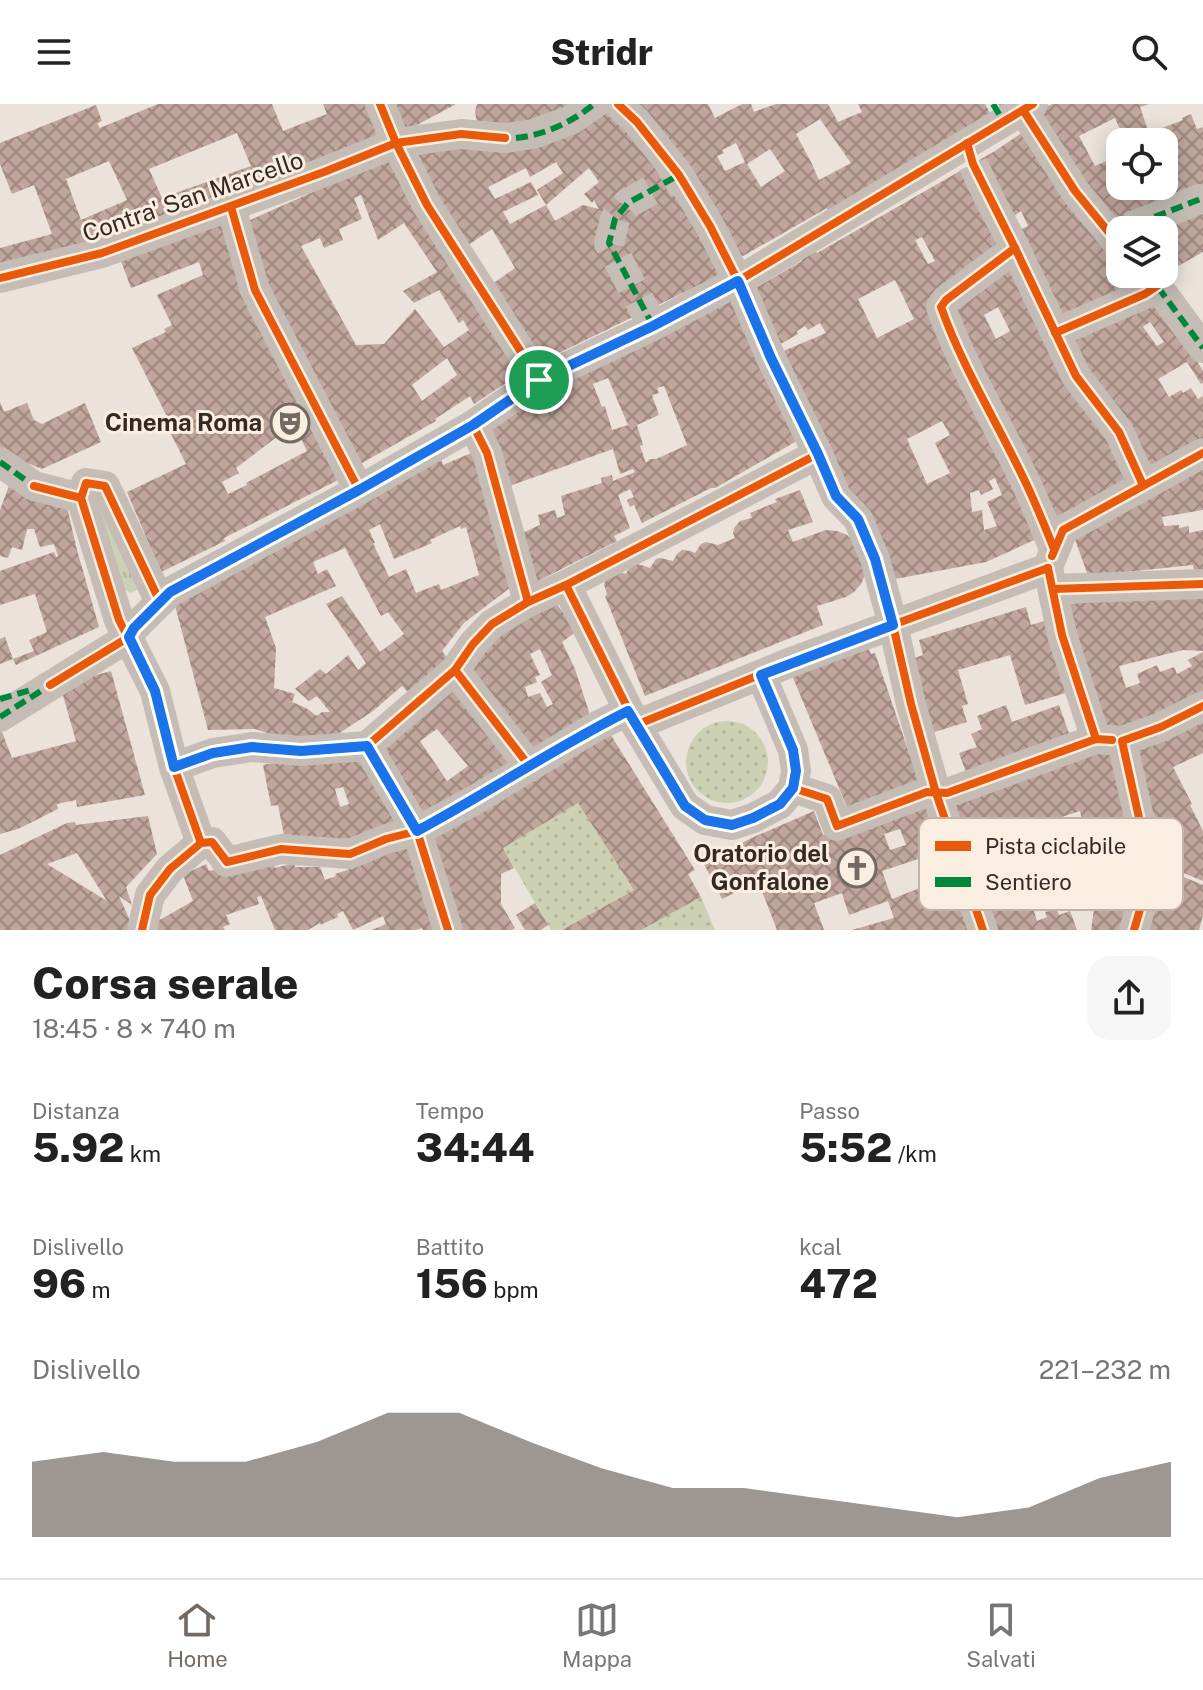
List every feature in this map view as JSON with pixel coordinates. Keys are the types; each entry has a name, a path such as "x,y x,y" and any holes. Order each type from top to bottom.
{"street":[{"path":"380,104 427,205 539,380"},
{"name":"Contra' San Marcello","path":"0,278 102,253 396,143 461,134 505,138 533,134 571,120 594,104"},
{"path":"618,104 637,122 679,175 710,226 836,496 858,519 875,559 911,704 945,818"},
{"path":"0,717 129,637 170,592 473,425 539,380 653,326 970,153 1008,111 1075,191 1106,216"},
{"path":"986,192 1076,376 1119,432 1143,485"},
{"path":"1160,216 1200,199"},
{"path":"231,207 255,290 359,490"},
{"path":"1015,248 941,307 981,398 1022,474 1052,569 1062,635 1110,740 1134,818"},
{"path":"1055,333 1145,294 1148,288"},
{"path":"1157,288 1203,348"},
{"path":"473,425 487,453 528,602"},
{"path":"1052,569 1063,530 1203,453"},
{"path":"174,767 213,753 252,747 301,751 367,746 455,670 492,624 528,602 818,454"},
{"path":"0,462 34,486 81,498"},
{"path":"160,602 105,486 86,483 81,498 119,620 155,691 174,767 201,843"},
{"path":"142,930 150,895 170,869 201,843 212,842 227,862 281,849 350,854 386,839 417,831 597,726 632,718 761,675 1052,569 1203,584"},
{"path":"566,585 632,718 685,806 705,820 732,825 780,804 793,788 796,771 793,750 761,675"},
{"path":"455,670 530,767"},
{"path":"0,699 50,685"},
{"path":"793,788 827,799 837,826 927,792 947,793 1110,740 1161,727 1203,706"},
{"path":"367,746 417,831 448,930"},
{"path":"976,910 983,930"},
{"path":"1134,930 1140,910"}],"green space":[{"path":"105,513 146,580 130,593 117,584 102,518"},
{"path":"727,721 743,725 756,733 764,746 768,762 764,778 756,791 743,799 727,803 711,799 698,791 690,778 686,762 690,746 698,733 711,725"},
{"path":"578,803 634,890 562,930 551,930 503,848"},
{"path":"701,897 715,930 641,930"}],"building":[{"path":"158,104 272,104 283,131 327,114 323,104 370,104 384,138 354,152 0,272 0,248 52,234 34,185 12,194 0,164 0,143 96,105 102,121 97,123 100,128","holes":["237,133 251,166 162,198 149,169","109,161 127,200 81,220 66,179"]},
{"path":"387,104 456,104 404,132"},
{"path":"477,104 588,104 552,125 477,122"},
{"path":"634,104 708,104 715,118 742,104 751,104 754,112 776,104 828,104 838,122 862,112 858,104 985,104 990,113 1000,107 998,104 1021,104 830,217 827,208 743,256 736,255","holes":["820,119 851,163 819,180 796,134","736,143 745,162 725,171 717,156 724,153 722,150","770,149 785,171 761,187 747,164"]},
{"path":"1052,104 1149,104 1140,107 1147,128 1120,128 1115,118 1079,136 1095,166 1106,161 1106,200 1178,200 1178,128 1162,128 1191,114 1197,129 1203,127 1203,252 1178,266 1178,216 1107,216 1033,114"},
{"path":"601,106 627,126 728,271 534,365 488,287 515,268 492,229 461,250 408,159 424,152","holes":["556,162 563,173 537,190 546,205 510,224 503,212 538,195 531,182 495,199 488,187 526,168 530,177","589,168 599,182 584,194 592,203 594,200 599,209 583,205 555,221 546,205"]},
{"path":"1023,132 1106,241 1106,288 1141,288 1143,291 1059,328 1015,232 1028,226 1021,211 1007,221 1007,251 934,304 1041,537 986,562 895,579 842,479 781,352 826,333 820,323 808,330 805,326 797,331 798,334 777,346 752,290 802,261 799,255 813,247 817,253","holes":["922,237 935,261 928,264 915,240","895,280 914,319 877,338 858,299","942,421 950,435 935,443 950,473 927,484 907,439","995,478 1002,495 987,502 997,526 984,530 982,510 972,512 970,493 979,490 981,495 993,489 989,481"]},
{"path":"396,155 527,369 474,404 470,396 436,421 355,467 239,225","holes":["361,195 378,240 404,223 437,272 403,291 414,303 439,290 459,323 463,320 469,330 444,347 415,309 384,344 356,345 301,246 320,238 324,248 343,240 339,229 362,219 354,198","447,358 457,375 422,401 412,385"]},
{"path":"225,217 342,478 161,572 127,492 186,464 170,432 174,430 132,348 166,332 164,329 172,325 157,295 203,275 199,262 131,288 118,253","holes":["294,424 307,451 228,494 222,482 239,473 236,468"]},
{"path":"1010,256 1136,479 1049,527 944,311","holes":["998,307 1010,331 996,339 984,315"]},
{"path":"728,295 802,438 715,488 642,523 634,505 630,507 627,500 634,497 630,489 618,495 630,528 614,536 617,541 526,587 513,537 540,525 538,515 555,510 557,518 565,515 561,496 602,483 601,478 612,475 613,481 635,472 633,469 620,474 613,449 504,488 484,425","holes":["608,378 628,425 612,430 605,406 602,407 593,384","664,386 687,445 646,463 637,425 659,415 652,395 659,393 657,388"]},
{"path":"1157,295 1203,371 1203,383 1187,362 1158,379 1169,397 1191,388 1198,399 1203,396 1203,439 1142,475 1063,333","holes":["1150,322 1164,342 1157,346 1143,327"]},
{"path":"0,402 4,412 27,403 34,420 42,424 85,403 101,442 42,469 4,454 0,446"},
{"path":"476,451 515,584 464,623 442,651 449,660 410,694 402,686 373,711 332,738 305,745 255,729 208,730 173,598 441,460 443,465","holes":["380,524 394,559 432,543 430,540 460,526 461,529 466,527 479,575 441,590 439,584 416,593 406,569 389,577 369,530","345,548 381,616 388,612 404,634 380,652 342,596 326,604 366,663 358,670 348,655 326,674 320,669 295,689 309,701 317,696 330,712 317,716 292,702 295,694 274,688 276,648 265,617 336,586 327,569 318,574 313,562"]},
{"path":"1203,459 1203,510 1162,517 1164,526 1189,526 1189,533 1203,530 1203,580 1195,580 1193,565 1089,578 1071,529"},
{"path":"10,483 67,507 99,627 16,665 13,659 34,651 29,640 47,632 35,594 0,605 0,571 54,552 58,556 54,544 40,547 34,529 27,529 22,550 12,547 8,558 0,556 0,510"},
{"path":"800,490 813,522 788,530 793,542 826,530 847,535 860,549 865,575 861,584 846,597 817,606 823,625 645,696 605,596 604,584 609,575 617,571 626,574 629,568 638,564 650,568 656,559 673,561 682,550 695,553 706,542 718,545 735,538 734,528 740,521 752,518 750,513"},
{"path":"1149,597 1203,597 1203,651 1183,650 1119,666 1126,688 1140,683 1137,674 1157,665 1160,672 1174,667 1177,674 1192,666 1188,660 1203,652 1203,697 1109,735 1068,604"},
{"path":"556,603 577,631 562,642 575,669 590,715 529,754 469,666 493,634","holes":["540,649 552,675 541,682 553,704 547,707 540,693 528,697 525,687 537,682 535,677 540,675 530,654"]},
{"path":"1026,607 1031,625 1044,621 1066,693 1025,705 1010,655 958,670 968,704 962,706 967,722 931,733 909,660 923,655 919,640"},
{"path":"5,637 13,659 0,664 0,639"},
{"path":"867,643 871,654 875,653 919,782 847,807 791,673"},
{"path":"111,671 145,795 77,807 76,800 57,804 58,809 18,829 0,834 0,727 12,758 76,741 60,685"},
{"path":"455,684 519,762 427,818 379,745","holes":["437,729 468,766 447,781 420,741"]},
{"path":"1006,705 1012,722 1059,705 1070,736 967,775 959,753 977,747 971,734 982,729 977,716"},
{"path":"1203,714 1203,753 1173,767 1203,831 1203,881 1183,873 1183,818 1155,818 1130,750"},
{"path":"609,732 695,870 688,874 701,897 641,930 562,930 634,890 578,803 503,848 514,868 501,874 501,904 515,928 450,930 423,836"},
{"path":"1111,744 1126,818 1082,818 1080,811 1059,818 952,818 947,801"},
{"path":"355,748 401,821 348,840 285,840 278,805 271,806 263,765","holes":["343,787 349,804 340,807 335,789"]},
{"path":"925,800 932,818 919,818 919,859 882,871 892,899 919,888 919,910 965,910 972,930 852,930 894,918 888,901 849,915 842,893 814,903 824,930 777,930 758,881 722,899 703,862 814,811 823,835","holes":["900,829 906,845 890,850 884,834"]},
{"path":"148,816 157,854 126,887 132,905 119,896 132,925 127,930 0,930 0,855 67,823 75,822 76,825","holes":["77,853 107,901 47,864"]},
{"path":"412,840 435,930 372,930 386,924 383,916 353,930 343,911 337,914 338,917 308,930 275,930 261,896 257,897 259,904 226,915 230,924 223,927 225,930 151,930 149,926 193,901 183,875 206,864 209,871 270,854 275,868 294,863 295,867 320,867 325,880"},
{"path":"1183,877 1203,885 1203,915 1199,930 1141,930 1148,910 1183,910"},
{"path":"535,903 548,925 541,930 525,930 516,915"},
{"path":"980,910 1034,910 1037,921 1047,917 1045,912 1057,910 1059,915 1070,911 1077,930 986,930"},
{"path":"1094,910 1132,910 1129,930 1091,930"}],"tunnel":[{"path":"973,164 986,192"},
{"path":"653,326 609,243 615,219 628,203 679,175"}],"marked path":[{"path":"498,138 524,137 549,130 573,119 594,104"},
{"path":"993,104 1003,121"},
{"path":"653,326 609,243 615,219 628,203 679,175"},
{"path":"1157,216 1203,198"},
{"path":"1158,288 1203,348"},
{"path":"0,462 34,486 41,487"},
{"path":"0,717 55,682"},
{"path":"0,699 34,689"}],"cycle path":[{"path":"380,104 427,205 539,380"},
{"path":"618,104 637,122 679,175 710,226 836,496 858,519 875,559 911,704 945,818"},
{"path":"50,685 129,637 170,592 473,425 539,380 653,326 738,281 1033,104"},
{"path":"1023,110 1075,191 1106,229"},
{"path":"0,278 102,253 396,143 461,134 505,138"},
{"path":"967,143 973,164 1076,376 1119,432 1143,485"},
{"path":"231,207 255,290 359,490"},
{"path":"1015,248 941,307 1054,549"},
{"path":"1055,333 1154,288"},
{"path":"473,425 487,453 528,602"},
{"path":"1052,556 1063,530 1203,453"},
{"path":"174,767 213,753 252,747 301,751 367,746 455,670 492,624 528,602 818,454"},
{"path":"81,498 86,483 105,486 160,602"},
{"path":"34,486 81,498 119,620 155,691 174,767 201,843"},
{"path":"1048,568 1062,635 1096,739"},
{"path":"636,725 794,661 1048,568"},
{"path":"1053,589 1203,584"},
{"path":"566,585 636,725 685,806 705,820 732,825 753,818 780,804 793,788 796,771 793,750 761,675"},
{"path":"455,670 530,767"},
{"path":"1139,818 1122,741 1161,727 1203,706"},
{"path":"201,843 212,842 227,862 281,849 350,854 386,839 417,831 628,711"},
{"path":"793,788 827,799 837,826 927,792 947,793 1096,739 1112,740"},
{"path":"367,746 417,831 448,930"},
{"path":"142,930 150,895 170,869 201,843"},
{"path":"976,910 983,930"},
{"path":"1134,930 1140,910"}],"place":[{"name":"Cinema Roma","path":"290,423"},
{"name":"Oratorio del Gonfalone","path":"857,868"}],"route":[{"path":"738,281 836,496 858,519 875,559 893,625 761,675 793,750 796,771 793,788 780,804 732,825 705,820 685,806 628,711 417,831 367,746 301,751 252,747 213,753 174,767 155,691 129,637 134,628 170,592 473,425 539,380 653,326 738,281"}]}
